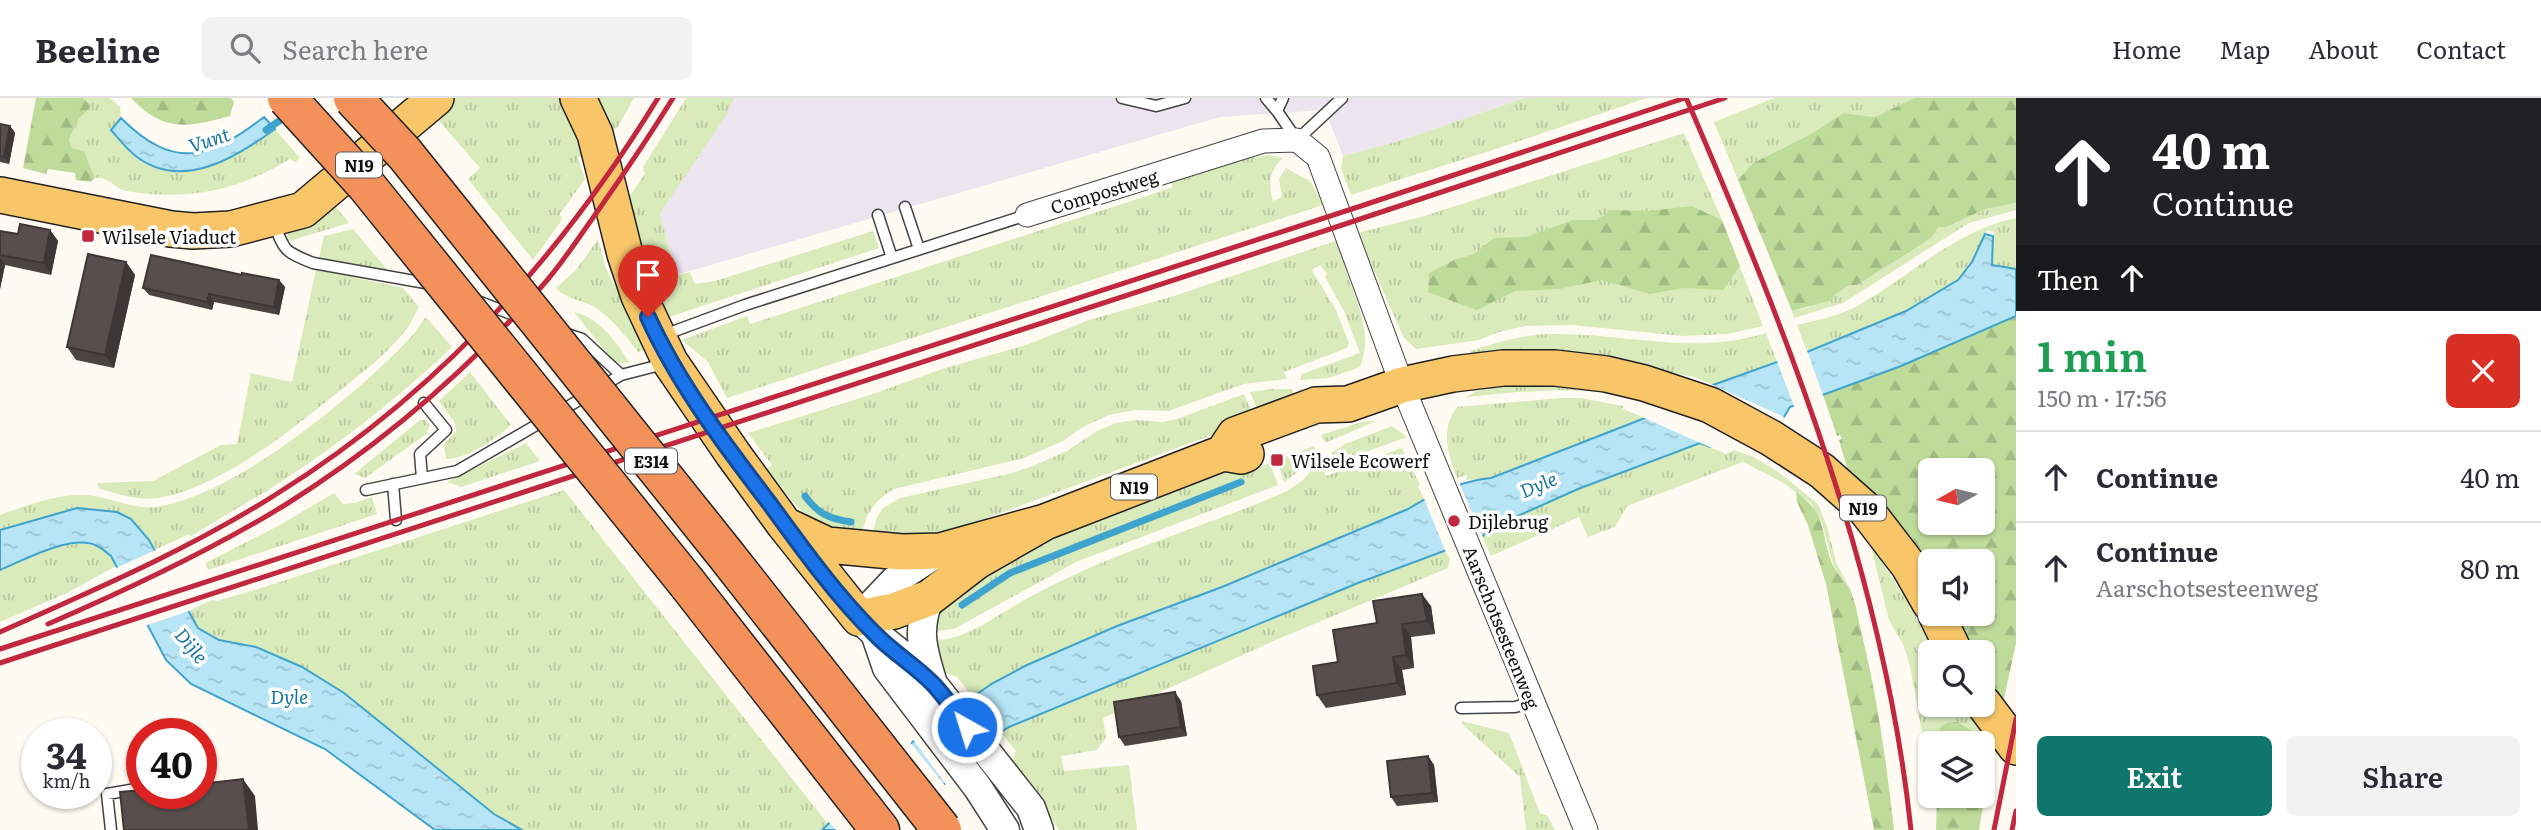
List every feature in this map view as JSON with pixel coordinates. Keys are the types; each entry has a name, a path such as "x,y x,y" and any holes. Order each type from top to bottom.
{"highway":[{"name":"E314","path":"287,98 366,185 687,583 880,830"},
{"name":"E314","path":"353,98 422,176 718,544 942,830"}],"main road":[{"name":"N19","path":"272,217 291,191 324,168 408,98"},
{"name":"N19","path":"0,195 171,229 231,229 303,210 436,98"},
{"name":"N19","path":"578,98 595,134 632,275 664,350 693,398 784,524 868,627 894,611 929,598 977,561 1045,522"},
{"name":"N19","path":"784,524 827,545 902,552 940,551 1045,522 1223,453 1236,435 1316,405 1348,404 1402,385 1453,373 1503,368 1555,368 1606,374 1644,383 1710,405 1771,438 1822,471 1866,510 1918,582"},
{"path":"1994,717 2016,747"}],"street":[{"name":"Compostweg","path":"1027,215 1263,141 1297,140"},
{"path":"1297,140 1318,157 1402,385"},
{"name":"Aarschotsesteenweg","path":"1402,385 1586,830"},
{"name":"N19","path":"868,627 894,581 940,551"},
{"path":"929,598 920,635 933,684"},
{"path":"868,627 933,684 1031,808 1039,830"},
{"path":"868,627 887,668 978,788 1005,830"}],"lane":[{"path":"1122,98 1156,106 1185,98"},
{"path":"1266,98 1297,140 1342,98"},
{"path":"1277,111 1283,98"},
{"path":"905,207 919,249"},
{"path":"878,215 892,258"},
{"name":"Compostweg","path":"366,490 457,471 745,304 1027,215"},
{"path":"272,217 283,247 296,257 313,263 429,284 582,340 621,375"},
{"path":"422,478 421,454 446,430 424,403"},
{"path":"393,484 397,520"},
{"path":"1461,708 1515,707 1533,702"},
{"path":"111,830 107,794 126,791"}],"shaded area":[{"path":"730,98 1525,98 1396,142 1343,156 1325,110 1220,117 676,275 660,213"}],"green space":[{"path":"36,98 83,98 91,106 79,119 69,139 72,148 84,151 95,178 91,182 76,180 75,173 48,169 46,174 23,168"},
{"path":"83,98 110,98 120,107 121,118 111,130 137,157 245,151 275,129 300,158 295,162 290,159 253,178 218,190 160,194 122,190 105,179 95,178 84,151 72,148 69,139 79,119 90,106"},
{"path":"131,98 231,98 234,102 230,116 188,125 165,122 154,117"},
{"path":"419,98 634,98 618,127 578,158 585,179 560,214 562,220 533,260 468,179 480,168"},
{"path":"686,98 734,98 727,114 660,213 676,276 690,272 695,284 715,281 873,231 879,248 669,317 649,267 629,197 645,174 643,167"},
{"path":"1525,98 1647,98 1351,195 1341,168 1343,156 1396,142"},
{"path":"1774,98 1914,98 1875,117 1843,113 1811,134 1753,163 1738,180 1714,122"},
{"path":"1914,98 2016,98 2016,203 1986,209 1946,227 1939,227 1931,238 1857,285 1849,285 1834,295 1832,300 1792,311 1738,180 1753,163 1811,134 1843,113 1875,117"},
{"path":"1684,133 1722,220 1763,326 1728,334 1683,336 1572,325 1525,326 1479,340 1416,349 1404,338 1357,233 1424,216"},
{"path":"1269,155 1283,158 1271,178 1273,201 1282,197 1279,179 1286,168 1311,182 1323,205 727,398 708,362 682,340 747,316 750,324 1156,193 1173,187 1170,180 1231,161"},
{"path":"329,199 349,223 286,242 289,230"},
{"path":"2016,203 2016,210 1969,223 1843,303 1794,318 1792,311 1807,308 1849,285 1857,285 1931,238 1939,227 1946,227 1986,209"},
{"path":"1691,206 1722,220 1740,266 1723,290 1683,288 1650,294 1602,280 1559,289 1515,291 1477,310 1428,292 1429,273 1454,260 1474,254 1494,238 1526,237 1573,220 1597,220 1612,210 1649,211"},
{"path":"2016,218 2016,269 1992,265 1990,260 1994,232 1987,230 1972,262 1958,280 1906,311 1807,352 1797,325 1852,309 1953,243 1994,224"},
{"path":"353,229 391,274 319,259 324,236"},
{"path":"598,239 606,269 645,347 644,350 638,352 616,325 600,311 556,288 576,270"},
{"path":"1338,240 1362,317 1365,342 1360,367 1329,378 1300,380 1302,374 1360,353 1344,311 1320,265 1312,270 1336,310 1349,343 1347,348 1284,372 1287,379 1244,384 1168,411 1135,410 1109,415 1083,427 1063,441 1024,458 894,489 872,509 865,521 861,537 829,531 802,512 766,469 772,465 748,433 873,394 942,369 1026,345 1089,320 1174,296"},
{"path":"316,269 403,288 419,307 405,331 373,363 276,440 230,470 206,483 158,498 136,498 100,489 97,483 153,481 221,445 237,444 251,373 292,382"},
{"path":"574,312 599,325 630,363 614,362"},
{"path":"2016,316 2016,643 2003,703 1995,689 1995,640 1965,640 1958,626 1995,626 1995,549 1918,549 1918,562 1851,481 1839,440 1842,439 1840,435 1837,436 1822,392 1901,366"},
{"path":"426,317 452,347 384,407 335,444 285,479 190,537 189,534 155,550 149,540 77,508 0,530 0,515 51,499 72,495 92,496 137,506 156,507 188,499 222,484 257,464 327,414 387,361 412,336"},
{"path":"1766,333 1777,362 1713,385 1695,377 1555,351 1498,350 1471,354 1471,351 1501,342 1543,334 1712,343"},
{"path":"470,372 511,425 472,452 446,459 444,444 456,431 455,423 439,401"},
{"path":"1510,385 1610,391 1538,391 1466,397 1477,391"},
{"path":"1292,389 1295,397 1258,411 1250,392"},
{"path":"1244,394 1252,413 1231,428 933,538 871,537 877,517 883,508 900,498 1033,466 1067,451 1097,431 1116,423 1177,419"},
{"path":"1581,398 1623,406 1623,409 1645,418 1491,478 1466,480 1467,475 1457,478 1447,433 1457,407"},
{"path":"420,420 426,420 430,426 425,435 365,478 354,474"},
{"path":"1376,421 1325,443 1321,435 1362,422"},
{"path":"1392,426 1407,437 1335,463 1331,453 1345,444"},
{"path":"1700,442 1726,454 1734,450 1754,457 1781,474 1818,504 1836,562 1851,591 1835,571 1822,523 1811,503 1782,482 1743,462 1627,506 1615,527 1588,537 1579,517 1491,556 1482,537 1491,528 1578,489"},
{"path":"526,443 540,461 461,487 447,482"},
{"path":"1314,446 1316,452 1284,482 1277,460"},
{"path":"1402,448 1424,499 1408,509 1268,568 1063,648 973,697 957,677 943,672 931,640 964,634 1080,572 1287,491 1302,481 1320,461 1326,476"},
{"path":"1270,463 1278,485 1076,562 954,629 934,631 937,612 946,598 1046,539 1246,465 1248,471"},
{"path":"564,490 828,824 822,830 522,830 494,814 344,693 302,667 256,647 219,640 198,628 188,611 212,600 217,601 258,589"},
{"path":"1796,492 1818,515 1833,566 1849,588 1855,604 1878,710 1894,830 1874,830 1826,584 1808,525 1797,502"},
{"path":"334,493 343,504 372,497 377,514 208,570 205,563 278,526"},
{"path":"81,543 102,550 116,566 69,592 0,622 0,570 55,547"},
{"path":"1870,543 1910,606 1927,640 1918,640 1918,710 1903,644 1889,620"},
{"path":"1446,551 1450,559 1448,568 1276,640 1103,718 1106,737 1097,750 1061,756 1064,771 1129,765 1137,830 1059,830 1012,762 1016,751 1001,732 1009,727 1358,582"},
{"path":"1919,717 1971,717 1981,731 1972,731 1958,722 1941,727 1940,731 1922,731"},
{"path":"1462,721 1509,733 1540,813 1548,816 1555,830 1526,830 1520,777 1462,724"},
{"path":"1958,722 1972,731 1939,731 1940,727"},
{"path":"1937,808 1983,808 1979,830 1936,830"}],"water":[{"path":"264,117 275,129 227,159 191,170 173,171 155,167 133,154 111,130 121,118 158,146 175,152 192,153 209,150 226,142"},
{"name":"Dyle","path":"1985,234 1993,236 1992,265 2016,269 2016,316 1901,366 1790,407 1784,417 1710,447 1700,443 1578,489 1491,528 1482,537 1358,583 1009,727 975,755 896,830 822,830 928,727 993,683 1027,665 1117,626 1222,587 1408,509 1448,489 1491,478 1645,418 1713,385 1783,362 1906,311 1958,280 1972,262"},
{"name":"Dyle","path":"77,508 117,512 131,519 149,540 198,628 219,640 256,647 302,667 344,693 494,814 522,830 435,830 325,749 191,684 166,660 111,556 99,547 87,543 62,545 0,570 0,530"}],"pier":[{"path":"1806,348 1824,398 1795,409 1776,358"},
{"path":"1709,383 1784,417 1781,422 1714,449 1640,416"},
{"name":"Dijlebrug","path":"1458,480 1484,540 1447,555 1423,496"},
{"path":"158,549 192,610 144,626 114,569"},
{"path":"971,694 1003,734 947,786 912,738 926,724"},
{"path":"909,741 946,787 901,830 836,830 827,820"}],"building":[{"path":"0,124 10,126 4,157 0,156"},
{"path":"20,224 50,230 44,263 0,255 0,231 18,234"},
{"path":"88,254 126,262 105,355 67,347"},
{"path":"151,255 242,275 279,280 274,307 209,294 207,302 143,288"},
{"path":"1422,594 1427,621 1402,624 1406,655 1393,657 1397,683 1317,695 1313,666 1338,662 1333,630 1377,623 1373,601"},
{"path":"1175,692 1181,727 1119,737 1114,702"},
{"path":"1428,756 1432,793 1391,797 1387,761"},
{"path":"243,779 249,830 124,830 120,792 126,791 126,809 217,809 217,782"}],"waterway":[{"name":"Vunt","path":"266,130 288,115"},
{"path":"962,605 1010,573 1241,482"},
{"path":"805,496 825,515 851,522"}],"railway":[{"path":"0,632 209,534 334,456 389,413 441,368 536,268 620,157 658,98"},
{"path":"48,624 169,569 257,522 321,482 422,404 485,347 549,278 612,191 673,98"},
{"path":"0,649 1685,98"},
{"path":"0,663 1725,98"},
{"path":"1687,100 1761,277 1827,457 1879,641 1898,735 1911,830"},
{"path":"1994,830 2016,719"},
{"path":"2012,830 2016,811"}],"place":[{"name":"Wilsele Viaduct","path":"88,236"},
{"name":"Wilsele Ecowerf","path":"1277,460"},
{"name":"Dijlebrug","path":"1454,521"}],"route":[{"path":"648,317 670,362 693,398 784,524 859,618 876,636 933,684 967,727"}],"water label":[{"name":"Dijle","path":"192,645"}]}
